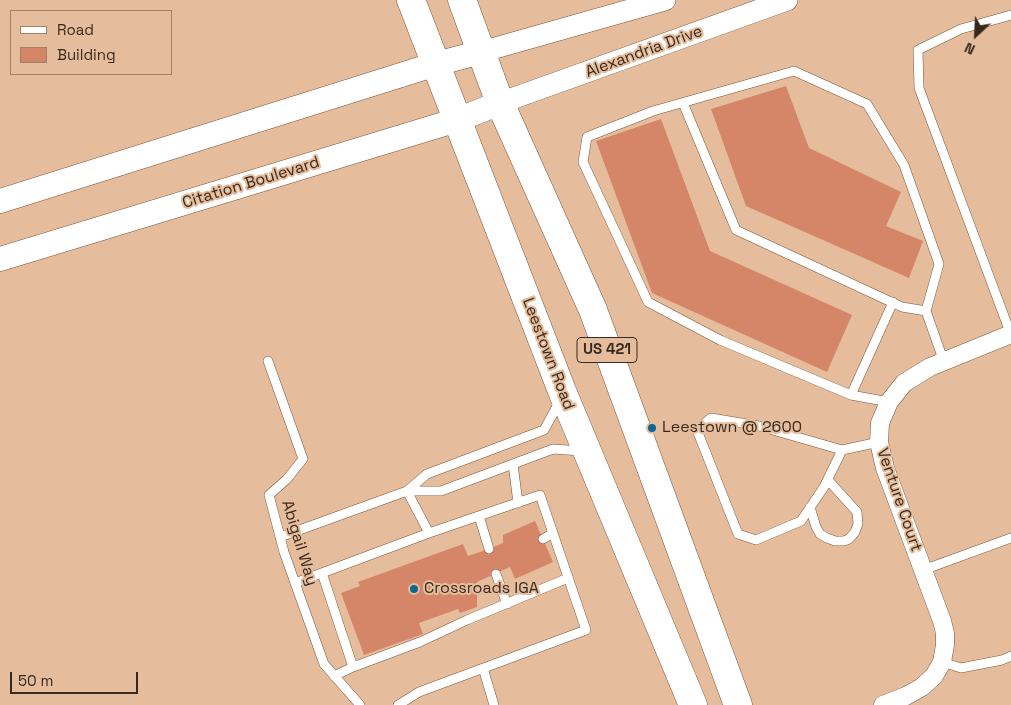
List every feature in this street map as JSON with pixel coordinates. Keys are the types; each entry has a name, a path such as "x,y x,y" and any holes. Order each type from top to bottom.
{"main road":[{"name":"Leestown Road","path":"411,0 562,391 693,705"},
{"name":"US 421","path":"462,0 500,102 593,310 738,705"},
{"path":"0,201 436,64 481,52"},
{"name":"Citation Boulevard","path":"0,259 457,120 500,102"}],"street":[{"path":"481,52 665,0"},
{"name":"Alexandria Drive","path":"500,102 787,0"},
{"name":"Venture Court","path":"882,705 906,696 922,687 934,676 942,662 945,633 942,620 885,468 879,442 880,423 889,402 904,382 930,367 1011,334"}],"lane":[{"path":"1011,15 961,29 918,50 919,88 1011,334"},
{"path":"889,402 851,395 720,340 648,302 583,162 587,137 653,111 794,71 867,104 904,165 939,264 926,310 944,362"},
{"path":"683,103 736,230 902,306 926,310"},
{"path":"851,395 893,302"},
{"name":"Abigail Way","path":"268,362 303,459 287,479 270,495 280,538 324,664 360,705"},
{"path":"407,492 427,474 544,430 555,410 562,391"},
{"path":"842,450 828,480 801,520 756,540 738,534 697,430 711,418 759,426 842,450 879,442"},
{"path":"280,538 407,492 440,491 553,449 587,451"},
{"path":"513,464 518,503"},
{"path":"810,507 816,527 820,534 827,538 835,541 844,541 849,539 855,532 858,524 857,512 828,480"},
{"path":"407,492 429,533"},
{"path":"295,583 429,533 540,495 586,630 419,692 398,705"},
{"path":"479,516 489,549"},
{"path":"543,538 553,534"},
{"path":"923,570 1011,538"},
{"path":"322,573 353,667"},
{"path":"496,574 506,604"},
{"path":"334,676 420,642 467,620 568,578"},
{"path":"942,662 961,668 1002,660 1011,656"},
{"path":"483,668 494,705"}],"building":[{"path":"786,86 809,148 901,192 886,226 923,241 909,278 746,206 711,109"},
{"path":"661,119 710,251 852,315 827,372 652,293 596,141"},
{"name":"Crossroads IGA","path":"535,521 553,562 515,579 510,567 477,582 477,607 460,613 458,609 419,623 423,634 364,655 341,593 360,586 358,582 463,544 468,556 489,549 503,543 503,535"}],"place":[{"name":"Leestown @ 2600","path":"652,428"},
{"name":"Crossroads IGA","path":"414,589"}]}
